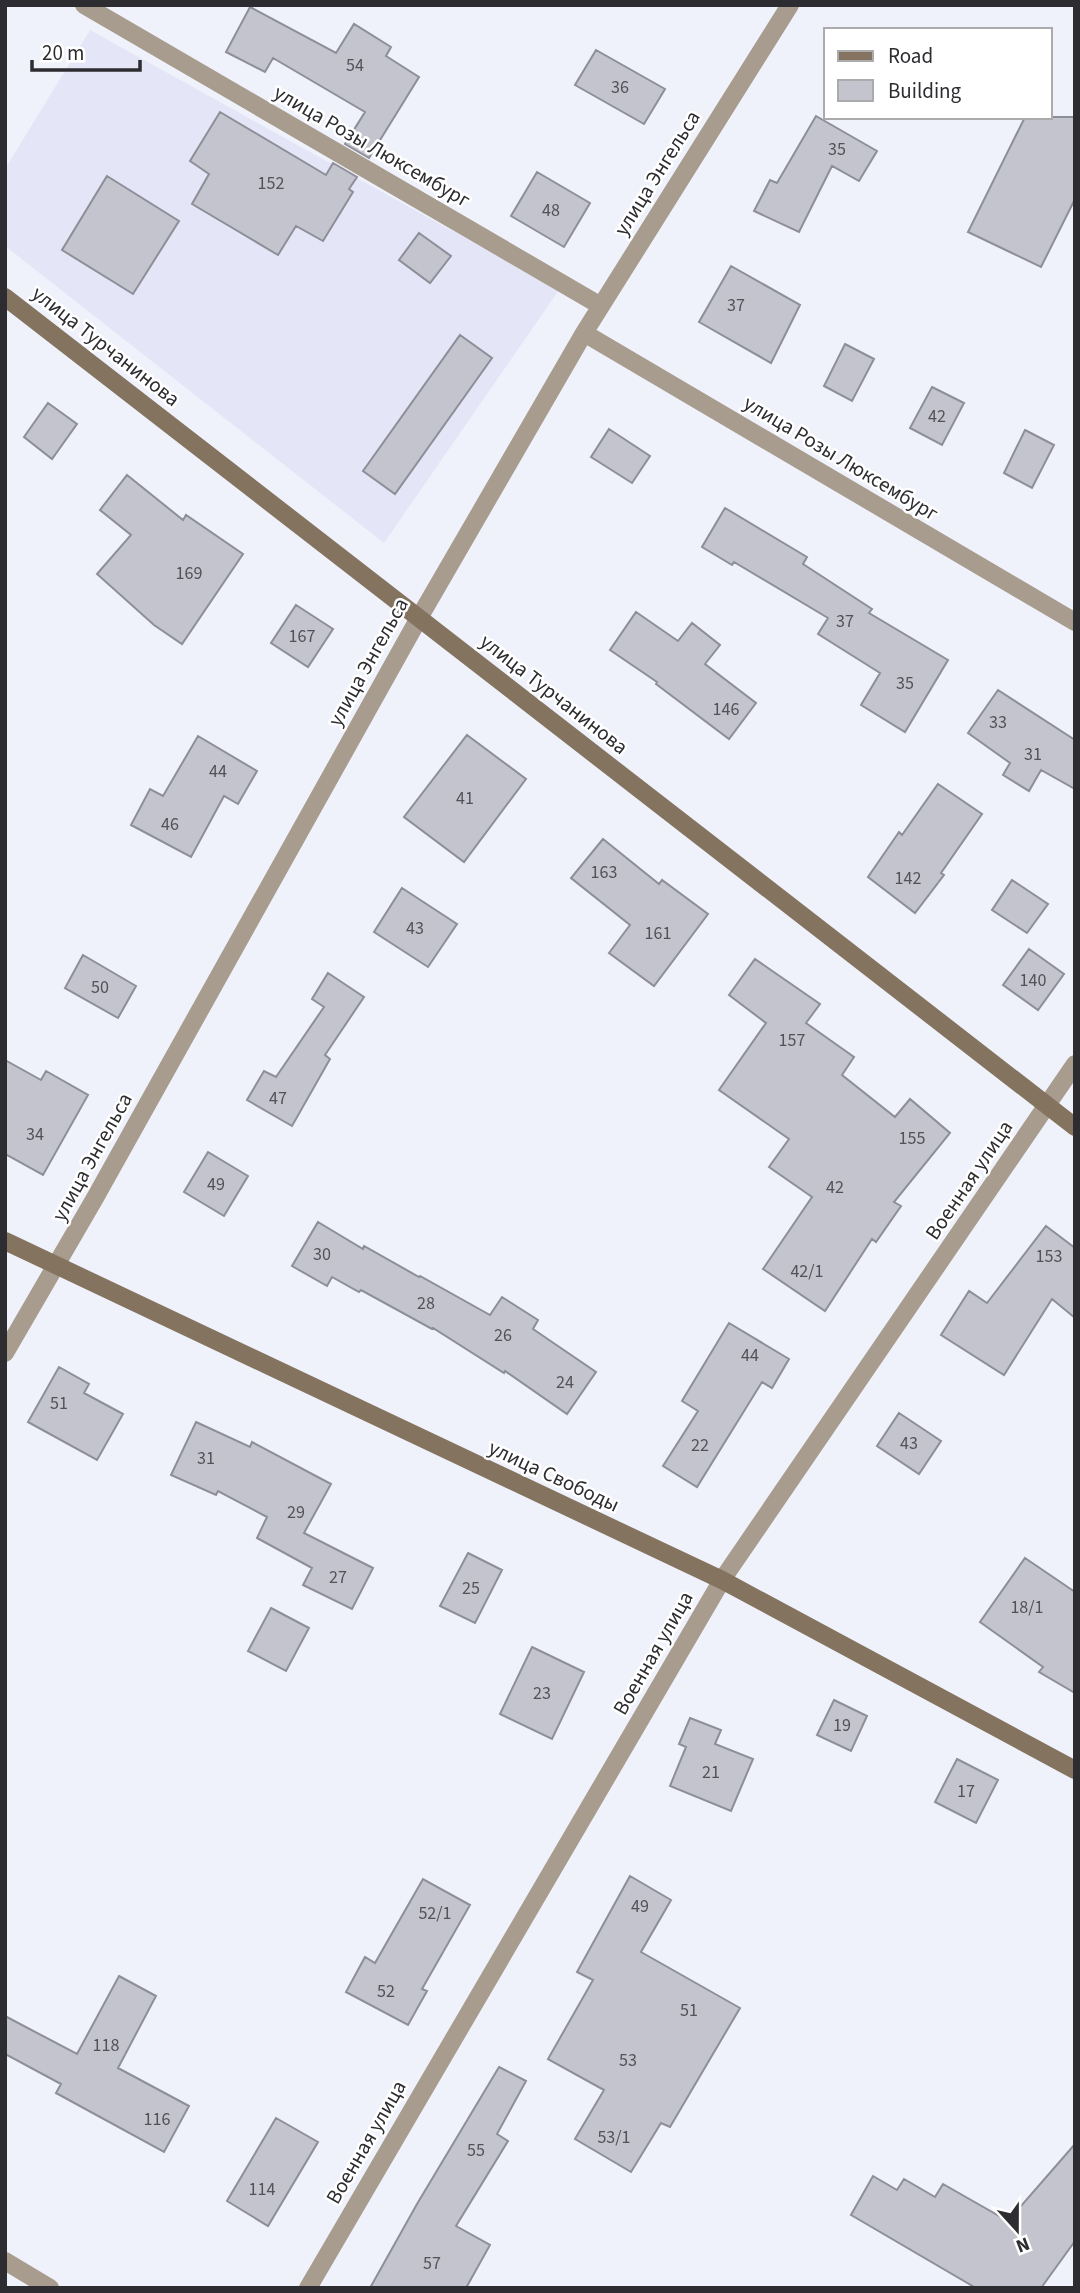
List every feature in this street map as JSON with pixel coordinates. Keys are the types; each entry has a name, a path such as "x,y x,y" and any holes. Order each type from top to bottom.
{"street":[{"name":"улица Розы Люксембург","path":"83,5 601,306"},
{"name":"улица Энгельса","path":"5,1353 57,1266 419,618 584,332 790,5"},
{"name":"улица Турчанинова","path":"5,297 1075,1127"},
{"name":"улица Розы Люксембург","path":"584,332 1075,622"},
{"name":"Военная улица","path":"307,2288 722,1580 1075,1064"},
{"name":"улица Свободы","path":"5,1241 722,1580 1075,1770"},
{"path":"5,2261 50,2288"}],"shaded area":[{"path":"90,30 559,290 384,543 5,246 5,169"}],"building":[{"path":"250,7 336,53 354,24 391,47 386,56 419,77 369,158 345,144 365,112 273,58 265,72 226,52"},
{"path":"596,50 665,89 644,124 575,85"},
{"path":"220,112 326,175 333,163 357,177 349,189 353,192 323,241 296,226 278,255 192,204 209,174 190,161"},
{"path":"816,116 877,151 859,181 832,166 799,232 754,211 770,180 777,183"},
{"path":"1075,117 1075,199 1041,267 968,232 1024,119"},
{"path":"537,172 590,203 564,247 511,216"},
{"path":"107,176 179,221 133,294 62,250"},
{"path":"419,233 451,256 430,283 399,260"},
{"path":"731,266 800,305 771,363 699,322"},
{"path":"460,335 492,358 395,494 363,471"},
{"path":"845,344 874,359 852,401 824,386"},
{"path":"932,387 964,403 942,445 910,428"},
{"path":"48,403 77,424 52,459 24,437"},
{"path":"609,429 650,456 632,483 591,457"},
{"path":"1025,430 1054,445 1032,488 1004,473"},
{"path":"127,475 183,520 186,515 243,554 182,644 154,625 97,574 131,535 100,510"},
{"path":"725,508 807,557 803,564 872,609 869,613 948,660 905,732 861,705 880,673 818,634 828,618 734,562 732,565 702,547"},
{"path":"296,605 333,629 308,667 271,643"},
{"path":"636,612 678,641 692,623 720,645 705,664 756,703 729,739 656,684 657,682 610,650"},
{"path":"998,690 1075,740 1075,789 1041,770 1029,791 1003,775 1010,763 968,733"},
{"path":"467,735 526,779 464,862 404,817"},
{"path":"198,736 257,771 238,804 224,796 191,857 131,825 150,789 163,796"},
{"path":"938,784 982,814 941,873 944,875 915,913 868,877 899,832 902,835"},
{"path":"603,839 659,884 662,880 708,914 654,986 609,953 630,925 571,878"},
{"path":"1012,880 1048,904 1027,933 992,910"},
{"path":"402,888 457,924 428,967 374,932"},
{"path":"1029,949 1064,974 1038,1010 1003,985"},
{"path":"83,955 136,986 118,1018 65,988"},
{"path":"755,959 820,1004 806,1023 854,1057 842,1075 895,1117 910,1099 950,1133 894,1202 901,1206 876,1242 872,1239 825,1311 763,1269 812,1197 769,1167 789,1139 719,1090 766,1023 729,995"},
{"path":"328,973 364,997 325,1055 330,1059 292,1126 247,1100 264,1071 276,1077 324,1007 312,999"},
{"path":"5,1060 41,1080 46,1071 88,1095 43,1175 5,1154"},
{"path":"208,1152 248,1176 224,1216 184,1192"},
{"path":"318,1222 363,1249 364,1246 490,1315 502,1297 538,1320 533,1329 596,1372 567,1414 505,1371 504,1373 433,1328 332,1277 327,1286 292,1266"},
{"path":"1046,1226 1075,1248 1075,1318 1052,1299 1004,1375 941,1335 969,1291 987,1303"},
{"path":"729,1323 789,1359 772,1388 762,1382 697,1487 663,1466 698,1411 682,1401"},
{"path":"59,1367 89,1384 84,1393 123,1414 97,1460 28,1422"},
{"path":"899,1413 941,1441 919,1474 877,1446"},
{"path":"196,1422 250,1447 252,1442 331,1484 304,1533 373,1568 352,1609 303,1585 312,1568 257,1538 267,1517 218,1491 216,1495 171,1475"},
{"path":"468,1553 502,1570 475,1623 440,1606"},
{"path":"1025,1558 1075,1592 1075,1693 1039,1672 1043,1667 980,1622"},
{"path":"271,1608 309,1628 286,1671 248,1651"},
{"path":"532,1647 584,1672 552,1739 500,1714"},
{"path":"834,1700 867,1716 851,1751 817,1735"},
{"path":"690,1718 721,1730 715,1744 753,1759 731,1811 670,1786 686,1747 679,1744"},
{"path":"957,1759 998,1780 976,1823 935,1802"},
{"path":"630,1876 671,1900 641,1952 740,2008 670,2127 661,2123 631,2172 575,2139 604,2090 548,2059 593,1980 577,1972"},
{"path":"423,1879 470,1905 422,1989 427,1991 408,2025 346,1992 365,1957 375,1963"},
{"path":"119,1976 156,1996 118,2068 189,2106 164,2152 56,2093 61,2084 5,2054 5,2016 77,2054"},
{"path":"499,2067 526,2081 497,2134 508,2141 456,2226 490,2245 466,2288 370,2288 417,2204"},
{"path":"276,2118 318,2142 268,2226 227,2201"},
{"path":"1075,2144 1075,2241 1041,2288 976,2288 851,2215 873,2176 897,2190 904,2179 935,2197 943,2184 1008,2221"}]}
